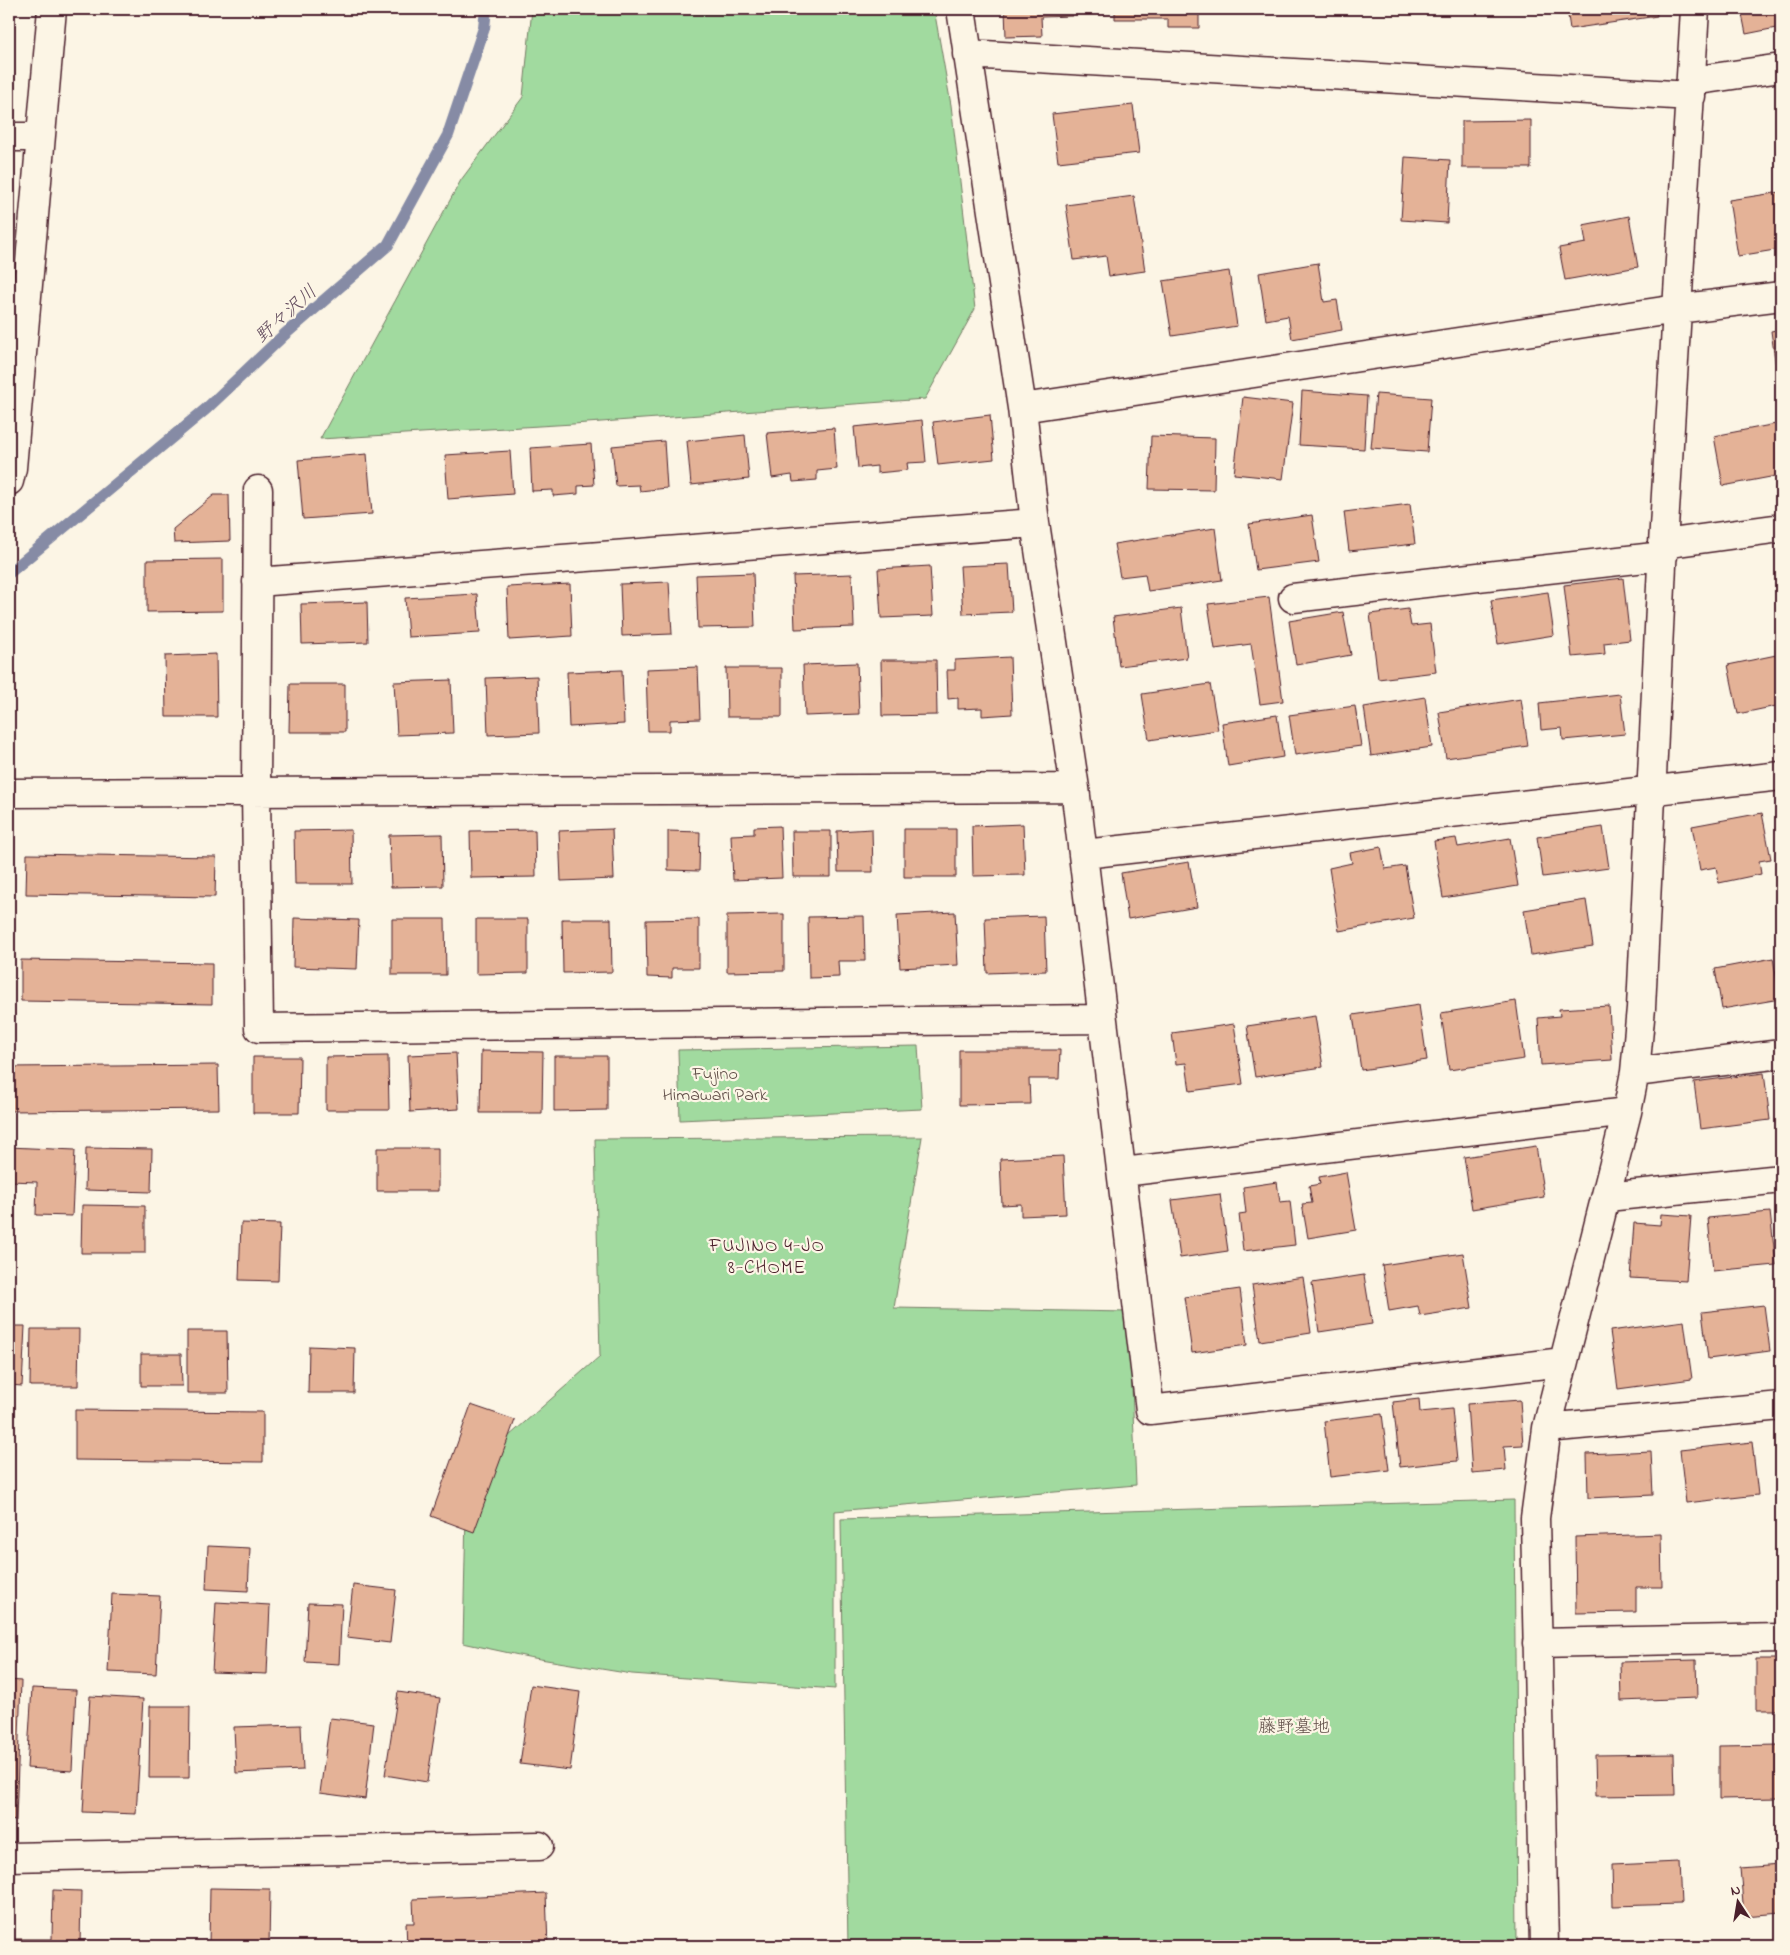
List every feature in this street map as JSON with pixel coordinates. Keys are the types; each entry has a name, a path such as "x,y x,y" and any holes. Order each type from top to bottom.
{"street":[{"path":"9,480 12,468 52,9"},
{"path":"960,9 1022,408 1035,523 1084,854 1102,1019 1123,1172 1150,1410 1563,1362"},
{"path":"1544,1946 1535,1518 1547,1428 1607,1197 1635,1072 1641,1008 1653,791 1663,550 1695,9"},
{"path":"967,54 1691,89 1781,68"},
{"path":"9,137 40,137"},
{"path":"1022,408 1677,309 1781,296"},
{"path":"258,490 256,791 258,1028 1102,1019"},
{"path":"257,582 1035,523"},
{"path":"1293,598 1663,550 1781,528"},
{"path":"1084,854 1781,776"},
{"path":"9,793 1075,788"},
{"path":"1635,1072 1781,1054"},
{"path":"1123,1172 1627,1112"},
{"path":"1607,1197 1781,1179"},
{"path":"1547,1428 1781,1406"},
{"path":"1537,1643 1781,1638"},
{"path":"9,1857 539,1846"}],"green space":[{"path":"532,9 934,9 951,105 975,309 925,399 573,424 320,439 461,180 523,97"},
{"name":"Fujino Himawari Park","path":"918,1046 922,1109 680,1120 678,1050"},
{"path":"922,1137 894,1308 1129,1312 1136,1485 835,1511 835,1689 632,1674 528,1657 463,1643 467,1473 600,1356 595,1139"},
{"name":"藤野墓地","path":"1514,1500 1517,1946 848,1946 841,1519"}],"building":[{"path":"1005,9 1072,9 1072,16 1041,17 1042,36 1006,37"},
{"path":"1115,9 1199,9 1199,28 1168,28 1168,19 1115,19"},
{"path":"1567,9 1656,9 1657,16 1570,29"},
{"path":"1741,9 1781,9 1781,27 1746,34"},
{"path":"1133,105 1139,153 1058,162 1052,114"},
{"path":"1531,120 1531,168 1462,168 1462,121"},
{"path":"1405,157 1450,160 1447,223 1401,220"},
{"path":"1781,192 1781,249 1738,256 1729,200"},
{"path":"1134,196 1145,271 1109,276 1106,256 1074,260 1066,205"},
{"path":"1629,216 1638,267 1565,280 1559,248 1586,243 1583,225"},
{"path":"1318,263 1324,302 1337,300 1342,330 1292,339 1288,316 1266,320 1259,273"},
{"path":"1229,271 1237,326 1172,336 1163,281"},
{"path":"1781,329 1781,388 1779,389 1771,331"},
{"path":"1302,391 1367,396 1364,449 1299,445"},
{"path":"1376,394 1431,398 1427,452 1371,448"},
{"path":"1243,397 1293,403 1283,479 1234,474"},
{"path":"990,415 994,459 938,465 933,422"},
{"path":"922,420 926,462 907,463 908,470 877,473 877,466 858,468 854,427"},
{"path":"1781,423 1781,475 1723,486 1714,436"},
{"path":"834,428 837,469 817,471 817,480 793,482 792,475 772,478 767,433"},
{"path":"745,435 749,479 691,485 687,441"},
{"path":"1151,436 1215,438 1214,490 1149,489"},
{"path":"664,441 667,488 640,491 639,485 616,486 612,446"},
{"path":"591,444 594,485 578,486 578,494 553,496 553,490 532,491 530,448"},
{"path":"510,451 513,494 448,499 445,455"},
{"path":"367,454 372,514 303,519 298,460"},
{"path":"214,495 229,495 230,541 174,543 173,529"},
{"path":"1410,504 1415,544 1349,551 1344,512"},
{"path":"1312,515 1319,562 1256,570 1249,524"},
{"path":"1215,528 1222,580 1148,591 1145,574 1120,577 1114,544"},
{"path":"223,559 223,611 147,612 147,560"},
{"path":"1009,564 1012,612 963,614 960,566"},
{"path":"930,566 933,616 881,618 878,569"},
{"path":"753,573 755,627 698,628 696,575"},
{"path":"852,574 854,627 795,629 793,576"},
{"path":"1623,578 1630,640 1604,643 1605,654 1572,657 1564,585"},
{"path":"669,582 672,634 622,636 620,584"},
{"path":"570,584 572,636 509,640 507,587"},
{"path":"1548,592 1554,635 1498,644 1491,600"},
{"path":"477,594 480,633 408,637 405,598"},
{"path":"1269,597 1283,701 1260,704 1251,644 1215,649 1208,604"},
{"path":"367,602 368,642 302,644 301,604"},
{"path":"1181,608 1187,658 1119,666 1113,617"},
{"path":"1408,609 1411,626 1430,624 1436,672 1378,679 1370,614"},
{"path":"1343,612 1351,655 1296,665 1289,621"},
{"path":"216,654 217,717 166,717 165,656"},
{"path":"1781,654 1781,705 1738,714 1728,665"},
{"path":"1010,657 1012,714 982,716 982,708 958,709 958,698 948,699 947,670 955,670 955,660"},
{"path":"881,660 936,660 937,715 882,716"},
{"path":"857,663 859,714 805,716 803,665"},
{"path":"698,667 700,719 670,720 670,731 648,731 646,669"},
{"path":"726,668 782,668 782,717 727,717"},
{"path":"622,670 624,724 569,727 567,672"},
{"path":"537,676 539,733 488,735 486,678"},
{"path":"451,680 453,733 397,735 394,682"},
{"path":"290,684 345,684 345,732 289,732"},
{"path":"1210,684 1218,730 1149,740 1142,694"},
{"path":"1620,694 1625,734 1563,740 1562,728 1541,730 1539,703"},
{"path":"1425,697 1432,747 1371,756 1364,707"},
{"path":"1521,699 1528,746 1446,758 1439,712"},
{"path":"1355,706 1361,746 1295,755 1289,715"},
{"path":"1277,715 1283,757 1228,766 1222,723"},
{"path":"1762,813 1771,859 1759,861 1761,874 1719,883 1716,867 1700,870 1692,826"},
{"path":"1023,824 1025,875 973,876 972,826"},
{"path":"780,826 782,878 733,880 731,835 754,834 754,827"},
{"path":"1603,827 1609,868 1543,877 1537,837"},
{"path":"612,829 614,879 561,881 559,831"},
{"path":"872,829 873,872 838,872 837,831"},
{"path":"904,829 956,829 956,877 904,877"},
{"path":"351,830 352,884 295,884 294,831"},
{"path":"535,830 536,877 471,878 470,831"},
{"path":"668,831 700,832 699,871 668,870"},
{"path":"792,831 831,831 831,877 793,877"},
{"path":"442,834 443,886 391,887 389,835"},
{"path":"1456,838 1458,847 1510,838 1518,886 1443,898 1434,841"},
{"path":"1381,847 1385,869 1405,866 1414,918 1339,931 1329,868 1352,863 1350,853"},
{"path":"27,854 216,857 215,897 26,894"},
{"path":"1189,862 1197,907 1128,919 1121,873"},
{"path":"1586,900 1593,946 1531,955 1524,910"},
{"path":"955,912 958,965 900,968 897,915"},
{"path":"784,914 784,971 727,972 727,915"},
{"path":"864,916 865,961 838,961 839,977 809,978 808,917"},
{"path":"1044,916 1046,971 987,973 985,918"},
{"path":"294,918 359,920 357,969 293,967"},
{"path":"392,919 445,919 446,975 392,975"},
{"path":"476,919 528,919 528,973 476,974"},
{"path":"562,919 611,919 612,972 563,973"},
{"path":"699,919 699,968 672,968 672,978 647,977 646,920"},
{"path":"1773,958 1780,999 1722,1009 1715,969"},
{"path":"21,960 212,963 212,1004 21,1001"},
{"path":"1516,1001 1524,1059 1449,1070 1441,1013"},
{"path":"1419,1005 1427,1060 1361,1070 1353,1015"},
{"path":"1609,1006 1612,1060 1541,1065 1538,1018 1560,1016 1559,1009"},
{"path":"1315,1016 1323,1067 1255,1077 1247,1026"},
{"path":"1234,1024 1243,1084 1190,1091 1186,1063 1176,1064 1172,1033"},
{"path":"959,1050 1060,1050 1059,1079 1029,1079 1030,1104 959,1105"},
{"path":"481,1051 543,1052 542,1113 480,1113"},
{"path":"456,1053 459,1109 410,1112 408,1055"},
{"path":"388,1056 389,1110 326,1110 326,1057"},
{"path":"554,1056 607,1056 607,1110 554,1111"},
{"path":"253,1057 300,1057 299,1113 253,1113"},
{"path":"218,1065 219,1109 9,1111 9,1067"},
{"path":"1764,1073 1770,1120 1700,1129 1694,1082"},
{"path":"1536,1146 1544,1197 1472,1209 1464,1157"},
{"path":"9,1147 75,1150 72,1216 36,1215 37,1182 9,1181"},
{"path":"86,1148 152,1149 151,1192 85,1190"},
{"path":"377,1148 438,1148 438,1191 377,1191"},
{"path":"1063,1156 1066,1214 1021,1216 1021,1204 1002,1205 1000,1159"},
{"path":"1346,1172 1356,1230 1308,1238 1302,1204 1312,1203 1309,1186 1320,1184 1319,1177"},
{"path":"1277,1182 1280,1202 1290,1201 1295,1245 1243,1251 1239,1214 1246,1213 1243,1187"},
{"path":"1220,1194 1228,1251 1180,1258 1172,1200"},
{"path":"82,1205 145,1206 145,1253 81,1253"},
{"path":"1770,1212 1776,1265 1713,1271 1708,1218"},
{"path":"1661,1214 1691,1216 1686,1281 1630,1278 1634,1223 1660,1225"},
{"path":"241,1223 280,1224 278,1281 239,1280"},
{"path":"1463,1253 1472,1308 1420,1316 1418,1306 1389,1311 1382,1265"},
{"path":"1364,1275 1372,1324 1319,1332 1312,1283"},
{"path":"1303,1277 1311,1333 1260,1341 1252,1285"},
{"path":"1240,1289 1247,1345 1192,1353 1184,1297"},
{"path":"1764,1305 1770,1351 1708,1359 1702,1312"},
{"path":"1684,1321 1692,1379 1618,1389 1610,1331"},
{"path":"9,1326 25,1326 22,1386 9,1385"},
{"path":"31,1329 79,1329 78,1386 30,1386"},
{"path":"187,1331 227,1331 228,1393 187,1393"},
{"path":"309,1346 355,1348 354,1393 308,1393"},
{"path":"141,1354 181,1354 182,1386 141,1386"},
{"path":"1419,1399 1420,1412 1452,1409 1457,1461 1400,1467 1393,1402"},
{"path":"1520,1400 1523,1445 1504,1446 1506,1470 1472,1473 1467,1404"},
{"path":"471,1405 515,1420 474,1532 431,1516"},
{"path":"75,1410 263,1412 263,1462 75,1460"},
{"path":"1382,1414 1389,1470 1330,1477 1324,1421"},
{"path":"1752,1442 1758,1495 1686,1503 1680,1450"},
{"path":"1651,1451 1653,1495 1588,1498 1587,1454"},
{"path":"1661,1534 1662,1587 1636,1587 1636,1612 1576,1613 1575,1537"},
{"path":"208,1546 250,1548 248,1591 206,1589"},
{"path":"353,1585 396,1590 390,1643 347,1638"},
{"path":"112,1594 160,1596 156,1674 108,1672"},
{"path":"216,1602 270,1605 267,1674 212,1672"},
{"path":"308,1603 342,1604 339,1664 305,1662"},
{"path":"1756,1659 1781,1659 1781,1710 1756,1710"},
{"path":"1696,1660 1697,1698 1621,1701 1620,1662"},
{"path":"9,1680 21,1681 16,1821 9,1820"},
{"path":"531,1685 580,1692 570,1770 520,1764"},
{"path":"32,1688 76,1690 72,1771 27,1768"},
{"path":"398,1692 440,1698 427,1782 385,1775"},
{"path":"90,1696 143,1699 136,1814 83,1812"},
{"path":"150,1706 190,1706 189,1778 149,1778"},
{"path":"330,1718 374,1723 365,1799 320,1793"},
{"path":"301,1725 303,1770 236,1773 234,1727"},
{"path":"1781,1745 1781,1798 1719,1799 1719,1746"},
{"path":"1674,1754 1675,1795 1596,1796 1595,1755"},
{"path":"1679,1862 1681,1904 1613,1906 1612,1865"},
{"path":"1781,1865 1781,1913 1744,1916 1740,1868"},
{"path":"210,1888 270,1889 269,1946 209,1946"},
{"path":"53,1890 81,1891 80,1946 9,1946 9,1939 52,1939"},
{"path":"546,1893 548,1946 407,1946 406,1923 414,1923 413,1899"}],"waterway":[{"name":"野々沢川","path":"9,573 206,409 284,335 388,245 448,135 484,28 486,9"}],"district":[{"name":"FUJINO 4-JO 8-CHOME","path":"767,1255"}]}
